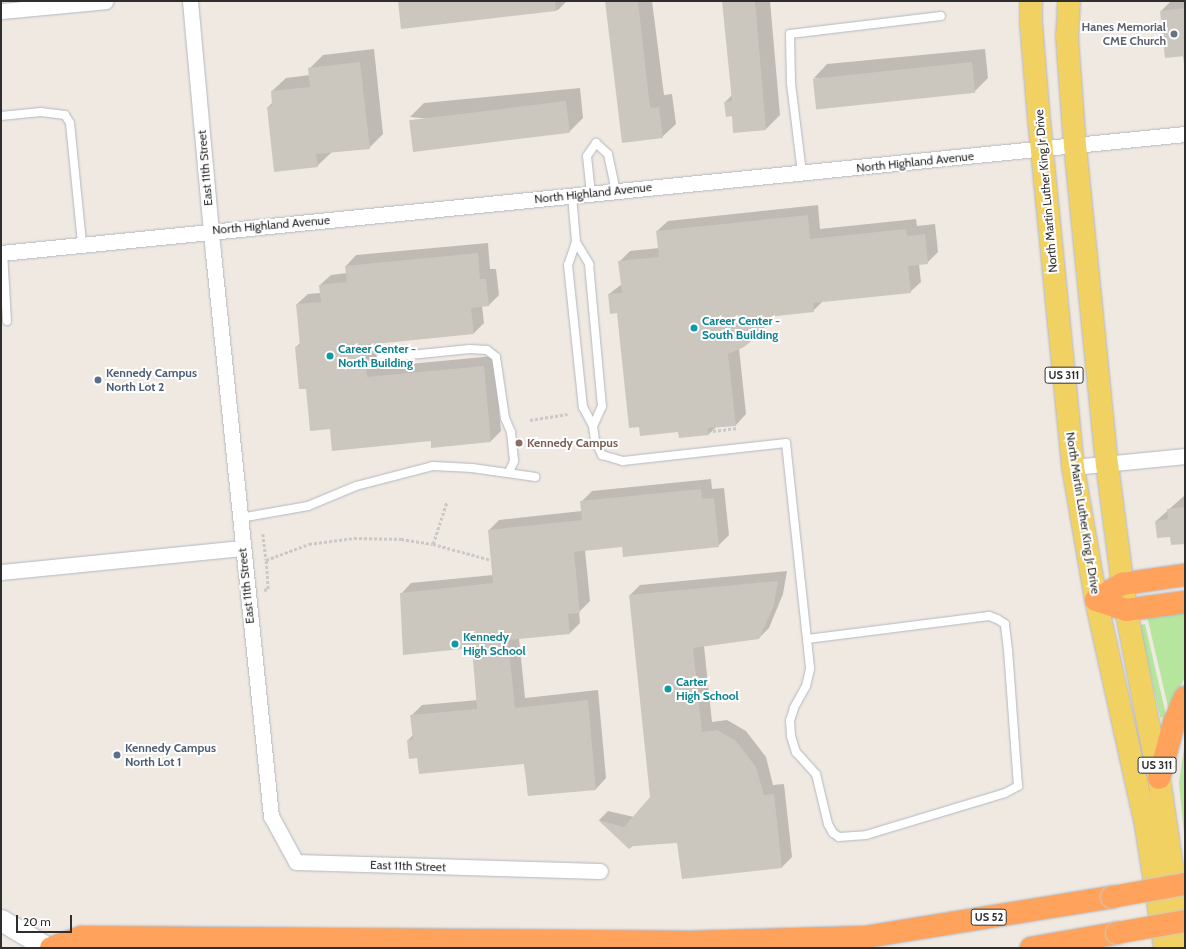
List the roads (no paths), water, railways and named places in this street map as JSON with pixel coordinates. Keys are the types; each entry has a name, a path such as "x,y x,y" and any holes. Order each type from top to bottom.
{"highway":[{"path":"1096,600 1122,584 1185,576"},
{"path":"1096,600 1126,610 1185,602"},
{"path":"1160,778 1174,723 1185,697"},
{"name":"US 52","path":"798,948 1185,884"},
{"path":"1031,948 1059,945 1185,921"},
{"path":"50,948 82,937 691,942 867,937"}],"main road":[{"name":"North Martin Luther King Jr Drive","path":"1032,1 1031,23 1042,150 1073,467 1096,600 1146,826 1165,948"},
{"name":"US 311","path":"1069,1 1067,37 1107,464 1126,610 1160,778 1184,948"},
{"path":"1,920 50,948"}],"street":[{"path":"1,11 98,1"},
{"name":"East 11th Street","path":"190,1 210,230 271,816 296,862 600,871"},
{"name":"North Highland Avenue","path":"2,253 210,230 1042,150 1185,134"},
{"path":"1073,467 1185,456"},
{"path":"1,572 242,548"}],"lane":[{"path":"802,173 791,83 790,34 941,16"},
{"path":"1,116 55,112 65,114 70,123 82,244"},
{"path":"591,194 588,156 596,143 608,154 616,191"},
{"path":"572,195 576,242 568,264 583,407 594,426"},
{"path":"576,242 589,264 602,406 594,426 594,440 602,455 623,461 786,443 810,669 806,686 794,708 790,721 796,752 816,774 828,824 839,837 866,835 1006,793 1018,786 1005,624 989,616 807,639"},
{"path":"2,253 7,321"},
{"path":"381,358 470,349 487,350 496,357 505,418 511,432 514,461 509,472"},
{"path":"240,518 308,506 356,486 433,466 509,472 535,477"}],"place":[{"name":"Hanes Memorial CME Church","path":"1174,34"},
{"name":"Career Center - South Building","path":"694,328"},
{"name":"Career Center - North Building","path":"330,356"},
{"name":"Kennedy Campus North Lot 2","path":"98,380"},
{"name":"Kennedy Campus","path":"519,443"},
{"name":"Kennedy High School","path":"455,644"},
{"name":"Carter High School","path":"668,689"},
{"name":"Kennedy Campus North Lot 1","path":"117,755"}]}
